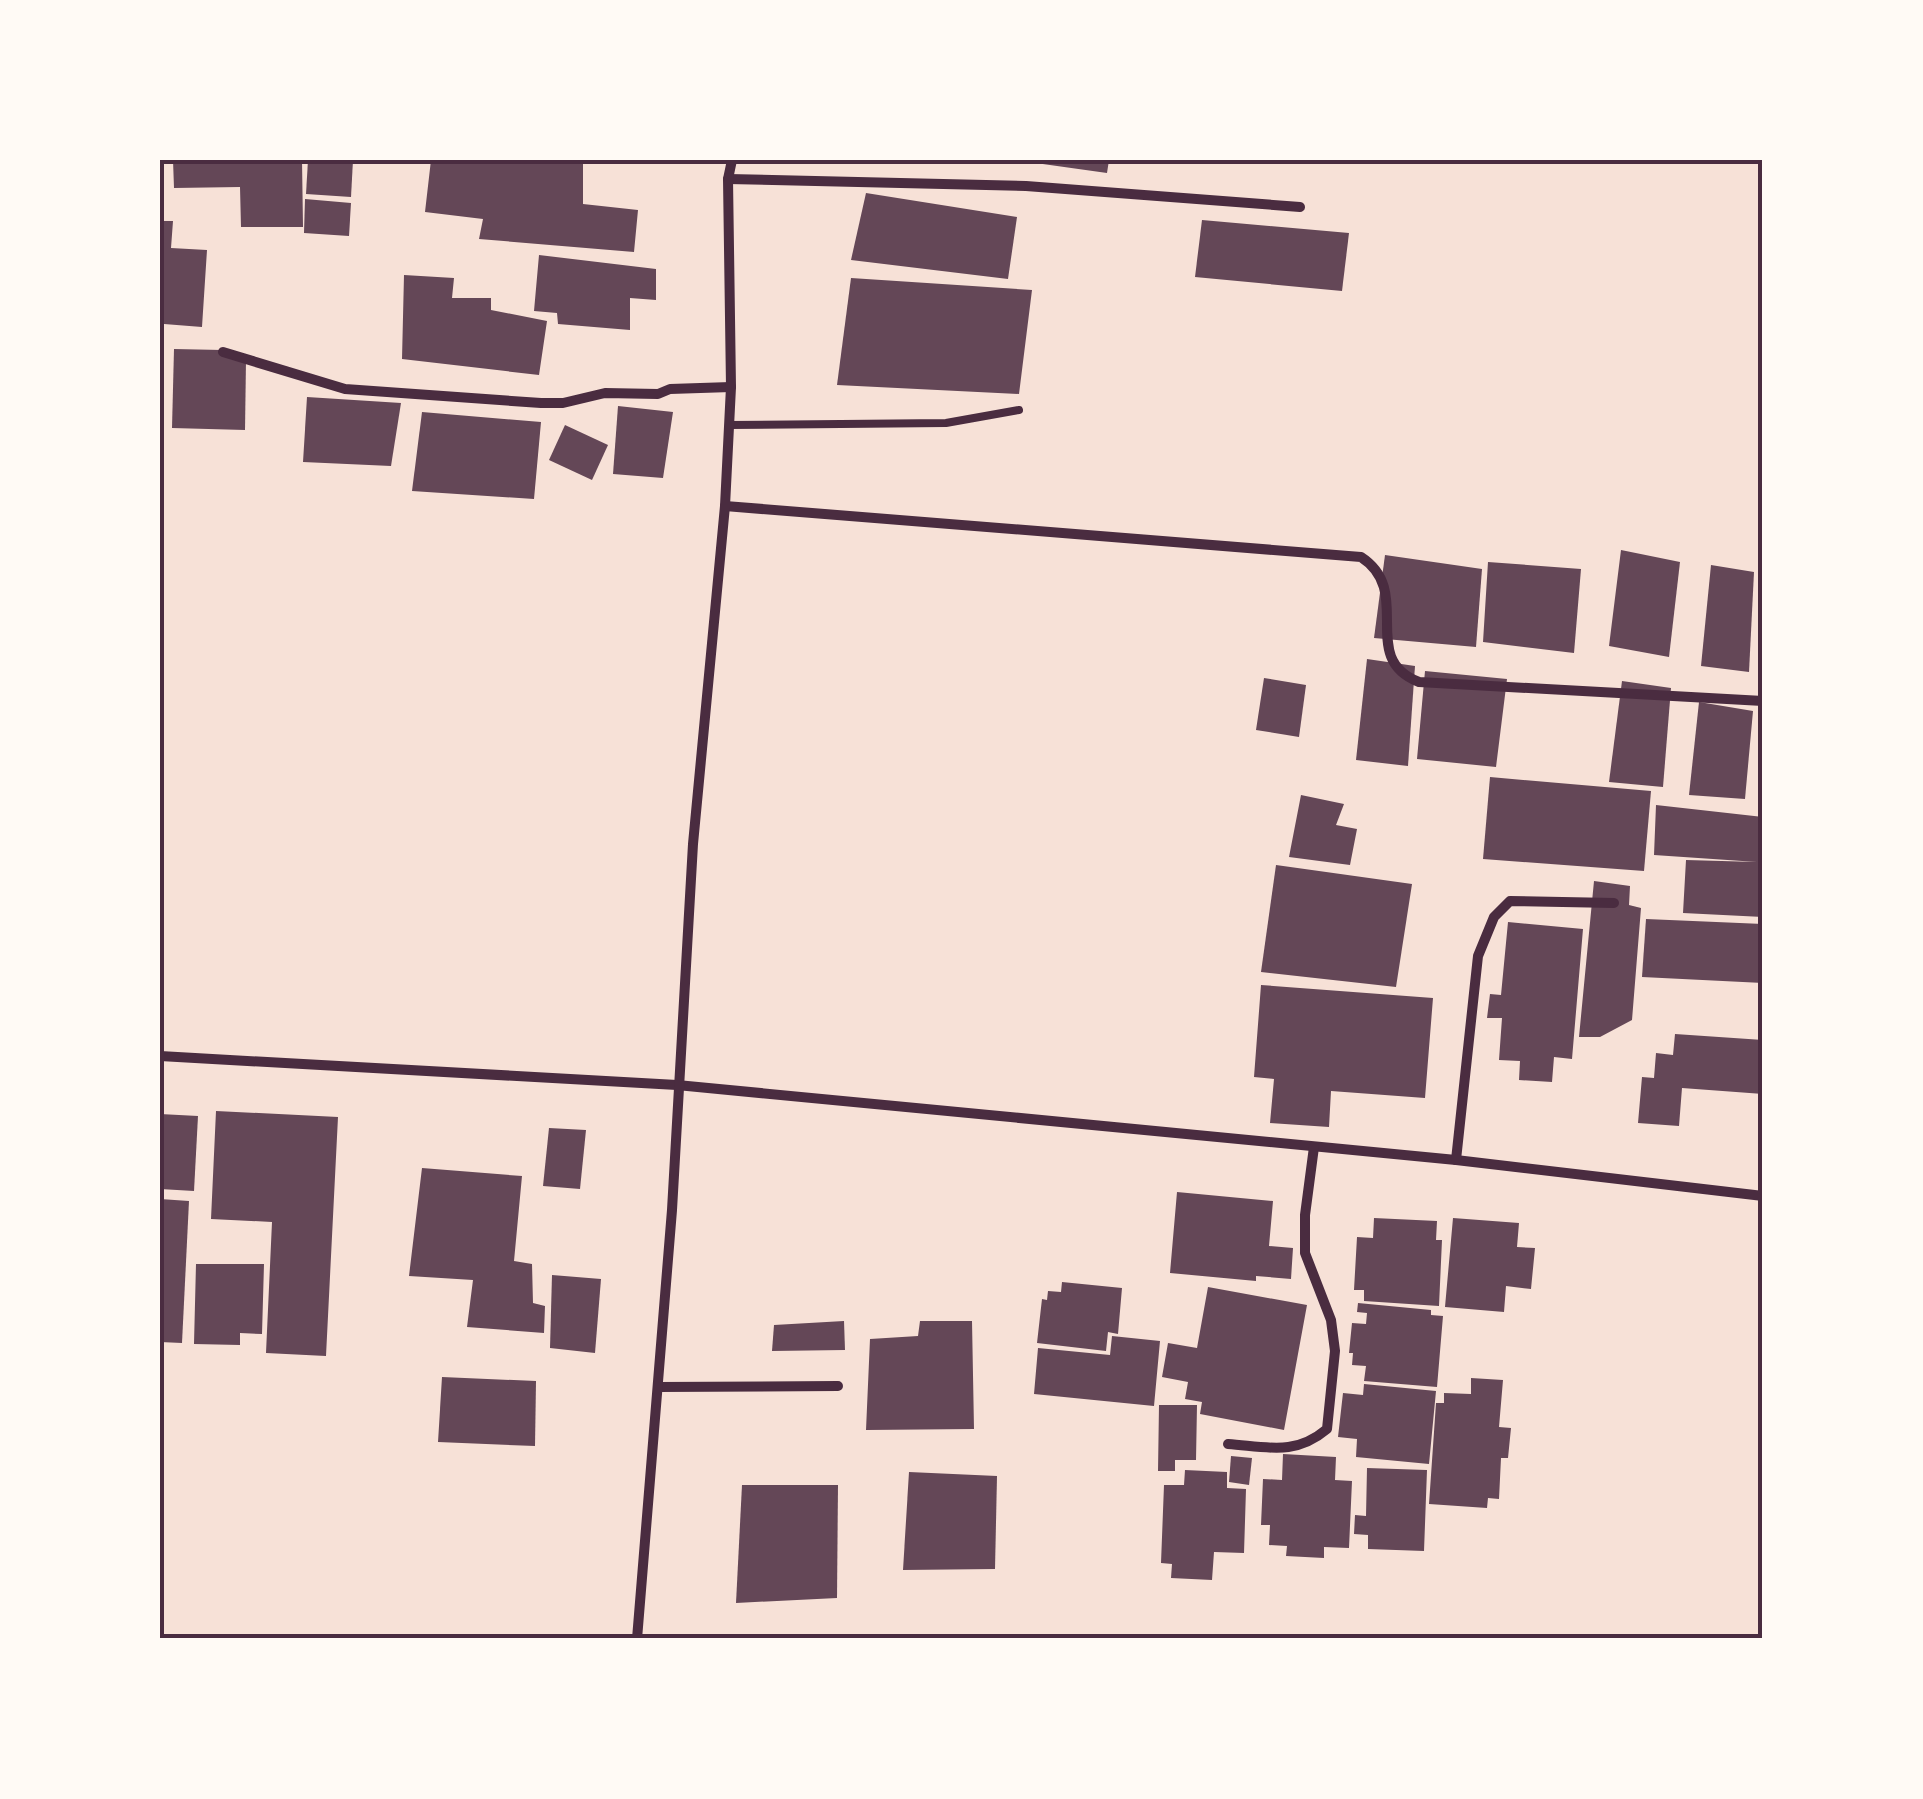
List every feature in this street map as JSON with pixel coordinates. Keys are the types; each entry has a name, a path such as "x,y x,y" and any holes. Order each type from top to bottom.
{"street":[{"path":"637,1639 672,1210 693,844 725,506 731,388 728,180 732,160"},
{"path":"728,180 1026,186 1300,207"},
{"path":"223,352 345,389 541,403 563,403 605,393 658,394 670,389 731,388"},
{"path":"725,506 1362,557 1378,568 1386,584 1389,653 1398,669 1419,682 1763,702"},
{"path":"1456,1160 1478,956 1494,916 1510,901 1614,903"},
{"path":"160,1056 677,1085 1456,1160 1763,1196"},
{"path":"1228,1444 1287,1449 1310,1443 1327,1429 1335,1351 1331,1320 1305,1252 1304,1214 1314,1147"},
{"path":"658,1387 838,1386"}],"lane":[{"path":"729,425 946,422 1019,410"}],"building":[{"path":"173,160 302,160 303,227 241,227 240,187 174,188"},
{"path":"308,160 353,160 351,197 306,194"},
{"path":"431,160 583,160 583,204 638,210 634,252 479,239 483,219 425,212"},
{"path":"1015,160 1109,160 1107,173"},
{"path":"866,193 1017,217 1008,279 851,260"},
{"path":"305,199 351,203 349,236 304,233"},
{"path":"1202,220 1349,233 1342,291 1195,277"},
{"path":"160,221 173,221 171,248 207,250 202,327 164,324 163,340 160,340"},
{"path":"539,255 656,269 656,300 630,298 630,330 558,324 557,313 534,311"},
{"path":"404,275 454,278 452,298 491,298 491,310 547,321 539,375 402,359"},
{"path":"851,278 1032,290 1019,394 837,385"},
{"path":"174,349 222,350 246,360 245,430 172,428"},
{"path":"307,397 401,403 391,466 303,462"},
{"path":"618,406 673,412 663,478 613,474"},
{"path":"422,412 541,422 534,499 412,491"},
{"path":"565,425 608,445 592,480 549,460"},
{"path":"1621,550 1680,562 1669,657 1609,646"},
{"path":"1385,555 1482,569 1476,647 1374,638"},
{"path":"1488,562 1581,569 1574,653 1483,642"},
{"path":"1711,565 1754,572 1749,672 1701,666"},
{"path":"1367,659 1415,666 1408,766 1356,760"},
{"path":"1425,671 1507,679 1496,767 1417,759"},
{"path":"1264,678 1306,685 1299,737 1256,730"},
{"path":"1622,681 1671,688 1663,787 1609,782"},
{"path":"1699,702 1753,711 1745,799 1689,795"},
{"path":"1490,777 1651,791 1644,871 1483,859"},
{"path":"1301,795 1344,804 1336,825 1357,829 1350,865 1289,857"},
{"path":"1656,805 1763,817 1763,917 1683,913 1686,860 1757,862 1654,855"},
{"path":"1276,865 1412,884 1396,987 1261,972"},
{"path":"1594,881 1630,886 1629,905 1641,908 1632,1020 1600,1037 1579,1037"},
{"path":"1646,919 1763,924 1763,983 1642,977"},
{"path":"1508,922 1583,929 1572,1059 1554,1057 1552,1082 1519,1080 1520,1061 1499,1060 1502,1018 1487,1018 1490,994 1501,995"},
{"path":"1261,985 1433,998 1425,1098 1331,1091 1329,1127 1270,1123 1274,1079 1254,1077"},
{"path":"1675,1034 1763,1040 1763,1094 1682,1088 1679,1126 1638,1123 1642,1077 1654,1078 1656,1053 1673,1055"},
{"path":"216,1111 338,1117 326,1356 266,1353 272,1222 211,1219"},
{"path":"160,1114 198,1116 194,1191 160,1189"},
{"path":"549,1128 586,1130 580,1189 543,1186"},
{"path":"422,1168 522,1176 514,1261 532,1264 533,1303 545,1306 544,1333 467,1327 473,1280 409,1276"},
{"path":"1177,1192 1273,1201 1269,1246 1293,1248 1291,1279 1256,1276 1256,1281 1170,1273"},
{"path":"160,1199 189,1201 182,1343 160,1342"},
{"path":"1374,1218 1437,1221 1436,1240 1442,1240 1439,1306 1364,1301 1364,1290 1354,1290 1357,1237 1373,1238"},
{"path":"1453,1218 1519,1223 1517,1247 1535,1248 1531,1289 1506,1286 1504,1312 1445,1307"},
{"path":"196,1264 264,1264 262,1334 240,1333 240,1345 194,1344"},
{"path":"552,1275 601,1279 595,1353 550,1348"},
{"path":"1062,1282 1122,1288 1118,1334 1108,1332 1106,1351 1037,1343 1042,1299 1047,1300 1048,1291 1061,1292"},
{"path":"1208,1287 1307,1305 1284,1430 1200,1414 1202,1402 1185,1399 1188,1382 1162,1377 1168,1343 1197,1348"},
{"path":"1358,1303 1431,1310 1431,1315 1443,1316 1437,1387 1364,1381 1366,1366 1352,1365 1353,1353 1349,1353 1352,1323 1366,1324 1367,1313 1357,1312"},
{"path":"844,1321 845,1350 772,1351 774,1325"},
{"path":"920,1321 972,1321 974,1429 866,1430 870,1339 918,1336"},
{"path":"1112,1336 1160,1341 1154,1406 1034,1394 1038,1348 1110,1355"},
{"path":"442,1377 536,1381 535,1446 438,1442"},
{"path":"1471,1378 1503,1380 1499,1427 1511,1428 1508,1458 1501,1458 1499,1499 1488,1498 1487,1508 1429,1504 1436,1403 1444,1403 1444,1393 1471,1394"},
{"path":"1364,1384 1436,1391 1429,1464 1356,1457 1357,1439 1338,1437 1343,1393 1363,1395"},
{"path":"1159,1405 1197,1405 1196,1460 1175,1460 1175,1471 1158,1471"},
{"path":"1283,1454 1336,1457 1335,1480 1352,1481 1349,1548 1324,1547 1324,1558 1286,1556 1287,1546 1269,1545 1270,1525 1261,1525 1263,1479 1282,1480"},
{"path":"1231,1456 1252,1458 1249,1485 1229,1482"},
{"path":"1367,1468 1427,1470 1424,1551 1368,1549 1368,1535 1354,1534 1355,1515 1366,1516"},
{"path":"1185,1470 1227,1472 1227,1488 1246,1489 1244,1553 1214,1552 1212,1580 1171,1578 1172,1564 1161,1563 1164,1485 1184,1485"},
{"path":"909,1472 997,1476 995,1569 903,1570"},
{"path":"742,1485 838,1485 837,1598 736,1603"}]}
